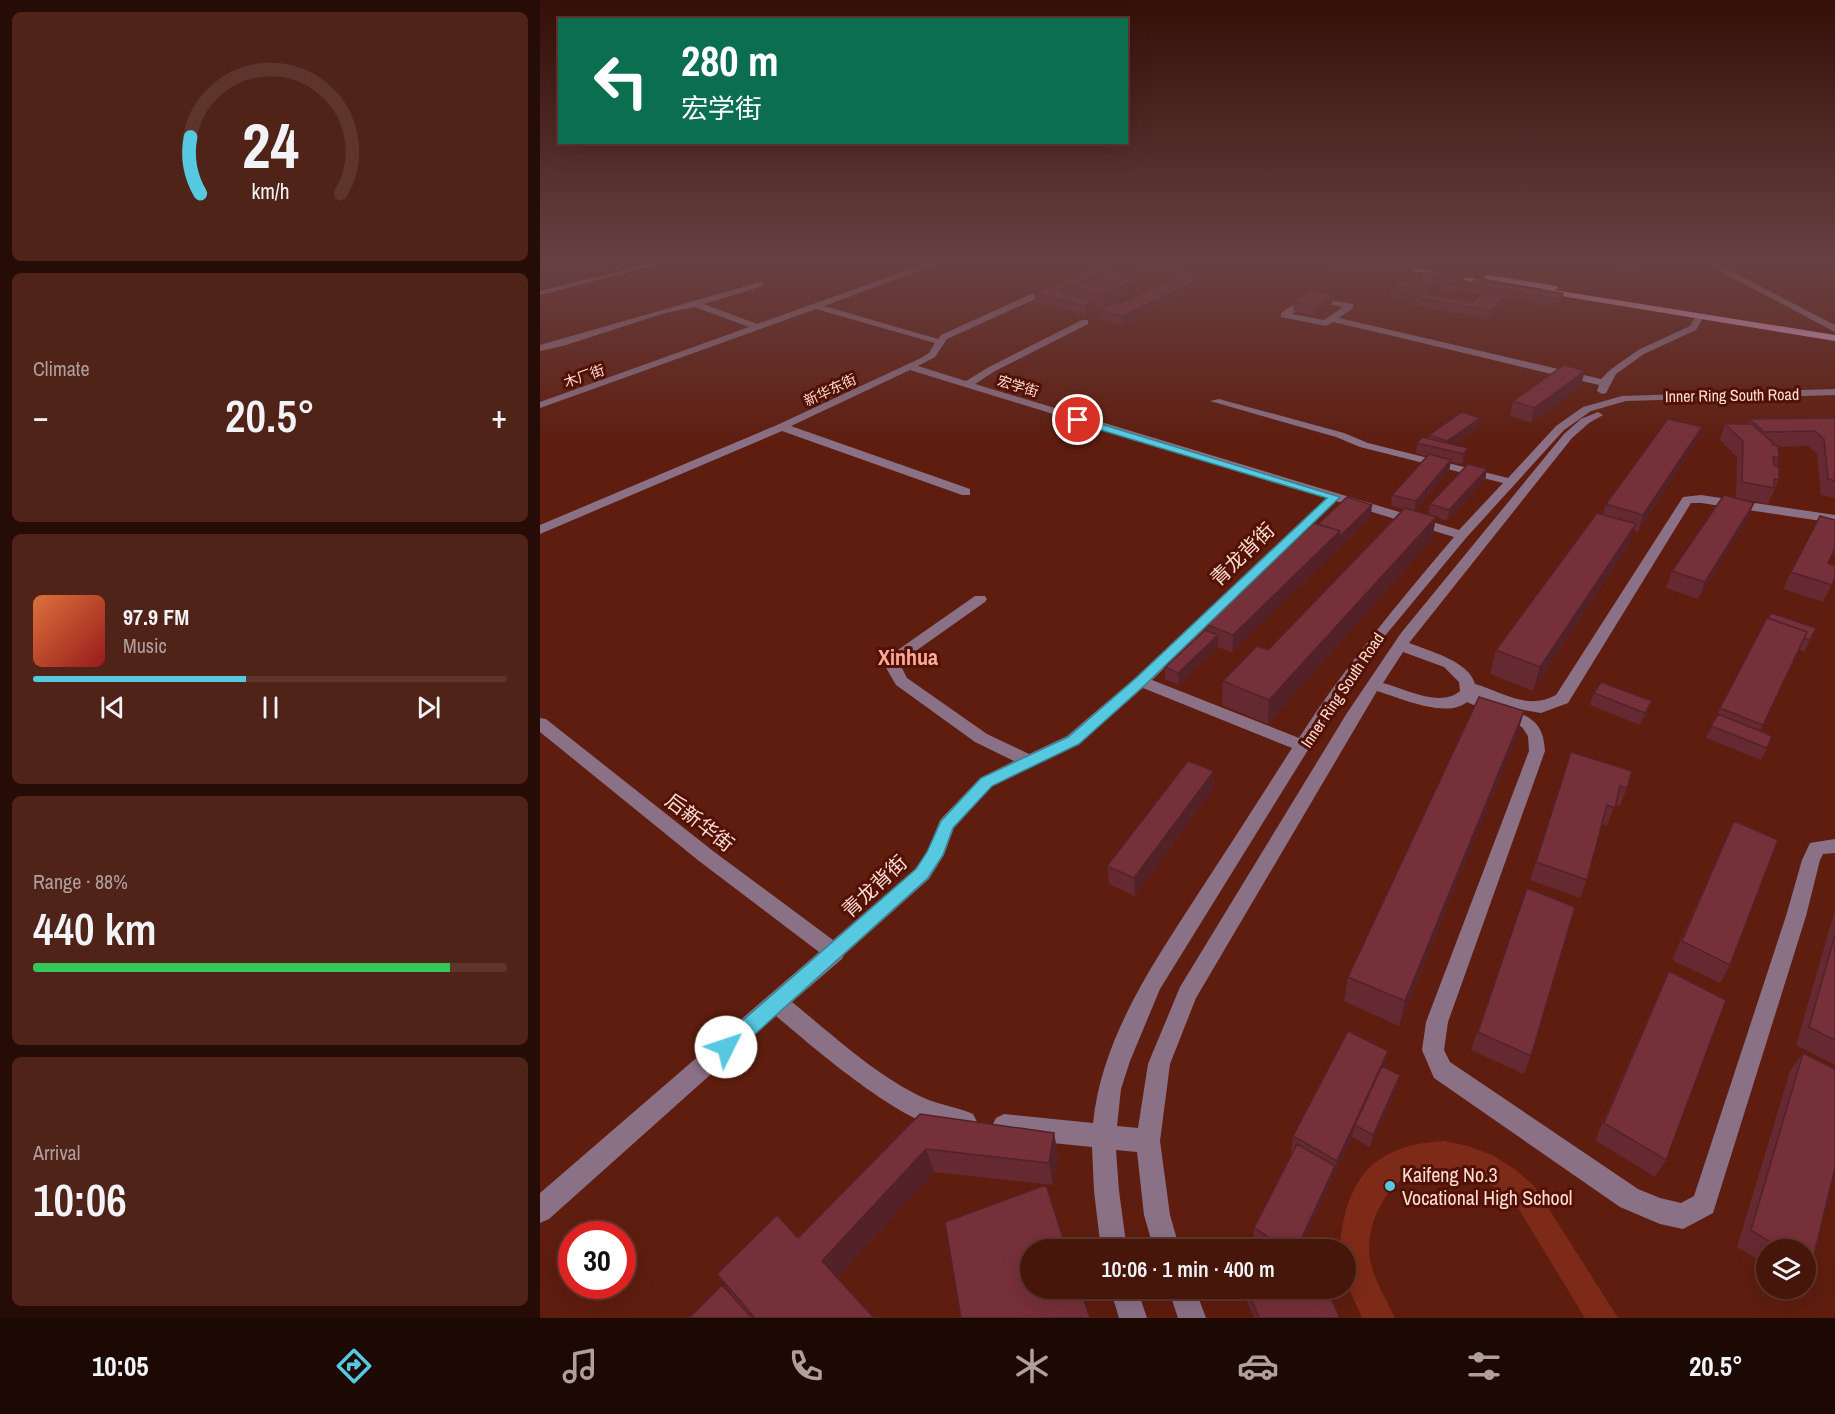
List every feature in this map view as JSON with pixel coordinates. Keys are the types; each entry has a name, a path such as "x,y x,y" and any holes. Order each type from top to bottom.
{"main road":[{"path":"1740,323 1835,338"},
{"path":"1781,323 1835,331"}],"street":[{"path":"540,348 627,323"},
{"path":"745,323 759,328"},
{"name":"木厂街","path":"540,405 773,323"},
{"path":"873,323 940,342"},
{"name":"新华东街","path":"540,530 782,427 910,367 932,355 944,337 974,323"},
{"path":"967,385 993,369 1084,323"},
{"path":"1348,323 1604,383"},
{"path":"1597,405 1604,383 1613,372 1641,352 1693,328 1696,323"},
{"path":"1819,323 1835,331"},
{"name":"宏学街","path":"910,367 1462,535"},
{"name":"Inner Ring South Road","path":"1113,1239 1107,1190 1105,1137 1110,1090 1136,1016 1153,982 1336,692 1379,634 1462,535 1567,421 1597,405 1637,397 1835,392"},
{"name":"Inner Ring South Road","path":"1164,1239 1157,1215 1148,1141 1160,1064 1187,994 1373,685 1400,645 1561,445 1585,421 1617,408 1640,404 1835,399"},
{"path":"1215,401 1340,435 1364,445 1511,482"},
{"path":"782,427 966,492"},
{"name":"青龙背街","path":"540,1210 922,874 934,855 946,825 986,782 1074,740 1141,681 1334,497"},
{"path":"1467,691 1524,713 1551,707 1562,699 1687,500 1701,499 1835,519"},
{"path":"980,599 897,657 893,666 902,681 981,738 1028,761"},
{"path":"1373,685 1434,704 1457,702 1467,691 1467,681 1449,664 1400,645"},
{"path":"1141,681 1303,746"},
{"path":"1524,713 1536,736 1537,751 1437,1022 1433,1050 1442,1070 1629,1198 1660,1211 1683,1215 1704,1204 1796,916 1810,860 1817,848 1835,846"},
{"name":"后新华街","path":"540,723 706,856 834,953"},
{"path":"777,1003 882,1087 930,1113 957,1121 1148,1141"},
{"path":"1127,1299 1133,1318"},
{"path":"1185,1299 1192,1318"}],"shaded area":[{"path":"1445,1141 1468,1146 1492,1155 1515,1169 1535,1187 1618,1318 1585,1318 1515,1203 1501,1191 1466,1174 1447,1170 1429,1170 1411,1175 1396,1185 1383,1201 1371,1230 1369,1249 1372,1267 1395,1318 1362,1318 1354,1299 1356,1299 1356,1239 1341,1239 1349,1202 1357,1184 1368,1169 1399,1149"}],"building":[{"path":"1564,365 1585,371 1534,408 1513,401"},
{"path":"1462,412 1480,418 1447,441 1429,435"},
{"path":"1835,418 1835,481 1828,479 1824,439 1815,431 1764,432 1750,419"},
{"path":"1668,419 1702,427 1643,515 1606,504"},
{"path":"1725,424 1752,424 1773,445 1778,446 1779,458 1773,457 1774,466 1779,467 1779,480 1774,479 1774,488 1742,482 1743,441"},
{"path":"1422,437 1468,448 1464,454 1417,443"},
{"path":"1429,454 1451,460 1416,501 1392,495"},
{"path":"1468,464 1487,469 1449,510 1430,504"},
{"path":"1724,495 1754,503 1705,582 1672,571"},
{"path":"1347,497 1372,505 1339,537 1340,531 1318,524"},
{"path":"1405,508 1436,517 1269,700 1223,681 1257,646 1268,650"},
{"path":"1597,513 1636,524 1540,667 1496,650"},
{"path":"1820,516 1835,520 1835,548 1828,563 1835,566 1835,578 1832,585 1791,572"},
{"path":"1314,523 1340,531 1233,635 1205,624"},
{"path":"1771,613 1816,628 1810,640 1804,638 1807,632 1768,618"},
{"path":"1767,618 1807,632 1763,725 1720,708"},
{"path":"1205,630 1218,635 1178,673 1165,667"},
{"path":"1601,682 1652,701 1645,713 1594,693"},
{"path":"1479,697 1524,711 1405,1001 1348,977"},
{"path":"1718,714 1772,736 1767,748 1711,726"},
{"path":"1571,752 1632,771 1627,788 1620,786 1615,808 1607,805 1587,880 1536,862"},
{"path":"1188,761 1214,771 1134,878 1107,866"},
{"path":"1734,821 1778,840 1730,965 1682,941"},
{"path":"1527,888 1575,907 1531,1056 1478,1032"},
{"path":"1835,935 1835,1040 1809,1027"},
{"path":"1669,971 1726,1000 1666,1160 1604,1123"},
{"path":"1348,1031 1388,1051 1337,1161 1293,1136"},
{"path":"1803,1053 1835,1069 1835,1168 1816,1246 1816,1239 1765,1239 1751,1230"},
{"path":"1382,1066 1400,1075 1373,1135 1355,1125"},
{"path":"920,1114 1054,1133 1049,1163 926,1149 822,1261 874,1318 755,1318 717,1274 777,1215 798,1238"},
{"path":"1297,1144 1335,1166 1301,1239 1272,1239 1254,1228"},
{"path":"1046,1185 1063,1239 1020,1239 1020,1299 1084,1299 1090,1318 961,1318 945,1222"},
{"path":"722,1285 752,1318 689,1318"},
{"path":"1251,1299 1331,1299 1340,1318 1259,1318"}],"place":[{"name":"Kaifeng No.3 Vocational High School","path":"1390,1186"}],"district":[{"name":"Xinhua","path":"908,657"}],"route":[{"path":"726,1047 922,874 934,855 946,825 963,804 986,782 1074,740 1141,681 1334,497 1078,420"}]}
